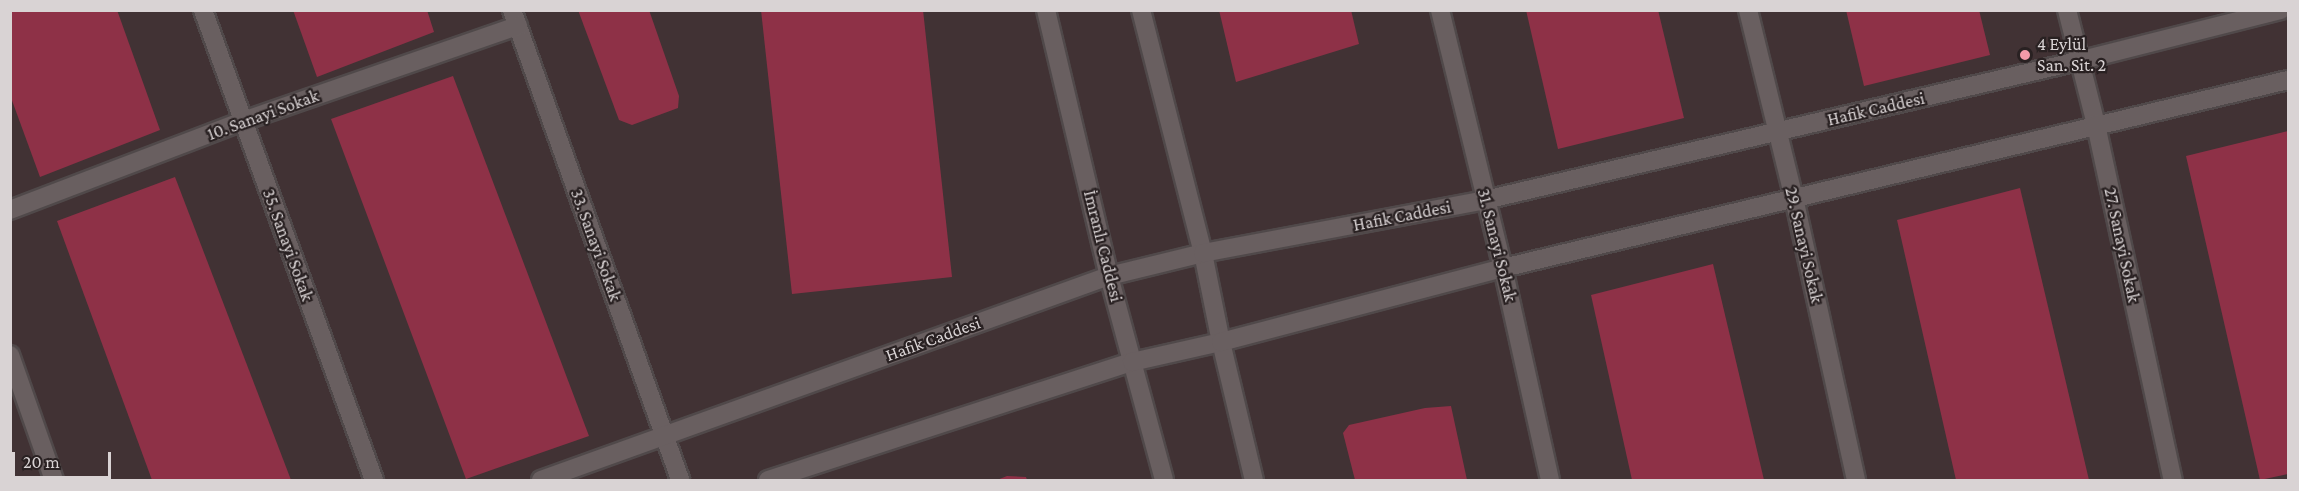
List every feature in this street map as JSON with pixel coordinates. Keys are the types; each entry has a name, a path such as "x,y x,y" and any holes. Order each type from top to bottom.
{"street":[{"name":"35. Sanayi Sokak","path":"203,10 374,480"},
{"name":"İmranlı Caddesi","path":"1046,10 1109,276 1164,480"},
{"path":"1141,10 1203,253 1221,342 1254,480"},
{"name":"31. Sanayi Sokak","path":"1440,10 1503,268 1550,480"},
{"name":"29. Sanayi Sokak","path":"1748,10 1794,198 1856,480"},
{"name":"27. Sanayi Sokak","path":"2067,10 2078,62 2096,125 2173,480"},
{"name":"Hafik Caddesi","path":"542,480 1109,276 1203,253 1485,200 2078,62 2281,10"},
{"name":"10. Sanayi Sokak","path":"10,210 515,18"},
{"name":"33. Sanayi Sokak","path":"515,18 680,480"},
{"path":"768,480 1132,362 1221,342 1503,268 2289,80"},
{"path":"10,355 54,480"}],"shaded area":[{"path":"11,11 2288,11 2288,480 11,480"}],"building":[{"path":"10,10 117,10 160,130 40,177 10,95"},
{"path":"293,10 427,10 434,32 317,77"},
{"path":"578,10 649,10 679,96 678,108 632,125 619,120"},
{"path":"761,10 923,10 952,277 792,294"},
{"path":"1219,10 1351,10 1359,44 1236,82"},
{"path":"1526,10 1658,10 1684,118 1558,149"},
{"path":"1846,10 1979,10 1990,55 1864,86"},
{"path":"453,76 589,436 466,479 331,119"},
{"path":"2288,131 2288,474 2260,480 2186,156"},
{"path":"175,177 291,480 152,480 57,221"},
{"path":"2020,188 2089,480 1956,480 1897,220"},
{"path":"1713,264 1764,480 1632,480 1591,295"},
{"path":"1451,406 1467,480 1355,480 1343,433 1349,425 1425,408"},
{"path":"1007,476 1026,477 1027,480 997,480"}],"place":[{"name":"4 Eylül San. Sit. 2","path":"2025,55"}]}
